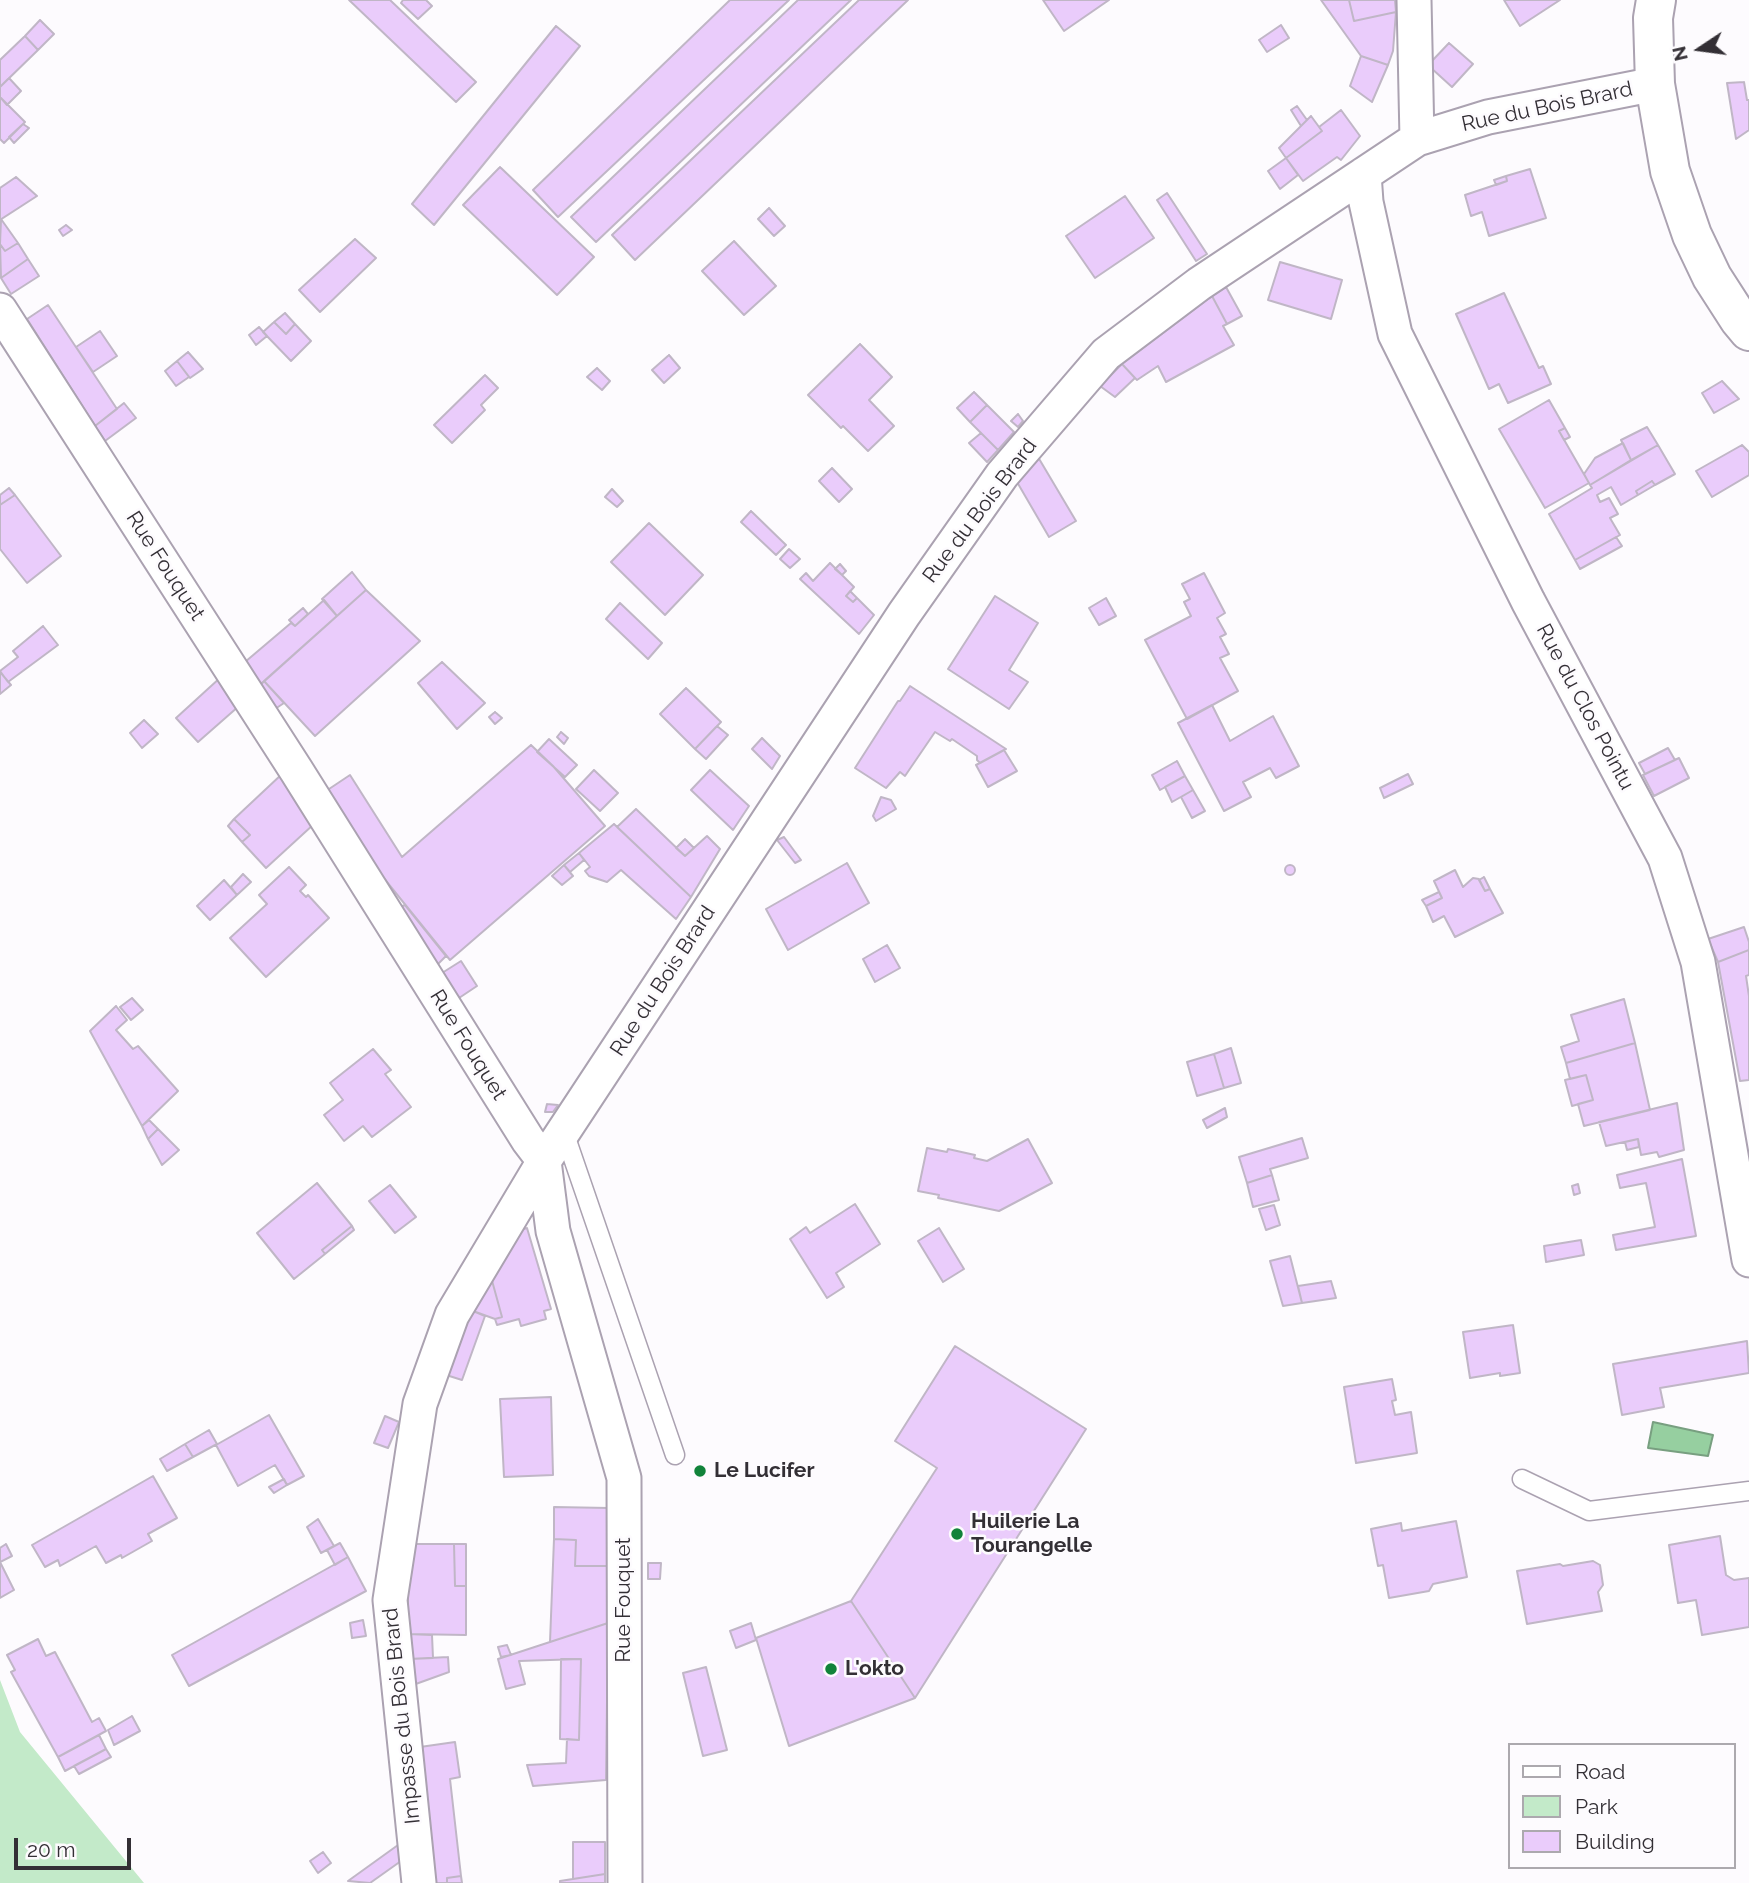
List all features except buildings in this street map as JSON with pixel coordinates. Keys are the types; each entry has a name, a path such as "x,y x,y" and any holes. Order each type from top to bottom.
{"street":[{"path":"1414,0 1417,139"},
{"path":"1656,0 1653,18 1655,84 1670,171 1692,235 1712,277 1738,319 1749,331"},
{"name":"Rue du Bois Brard","path":"544,1161 904,614 1002,475 1106,354 1199,284 1417,139 1488,117 1655,84"},
{"name":"Rue du Clos Pointu","path":"1364,174 1366,202 1395,334 1528,601 1665,858 1698,962 1749,1260"},
{"name":"Rue Fouquet","path":"0,310 296,769 528,1140 544,1161 553,1231 624,1478 625,1883"},
{"name":"Impasse du Bois Brard","path":"419,1883 390,1600 420,1404 452,1315 544,1161"}],"lane":[{"path":"564,1132 674,1455"},
{"path":"1522,1479 1589,1511 1749,1491"}],"green space":[{"path":"0,1680 20,1732 144,1883 0,1883"}],"shaded area":[{"path":"1653,1422 1713,1435 1708,1456 1648,1448"}],"place":[{"name":"Le Lucifer","path":"700,1471"},
{"name":"Huilerie La Tourangelle","path":"957,1534"},
{"name":"L'okto","path":"831,1669"}]}
